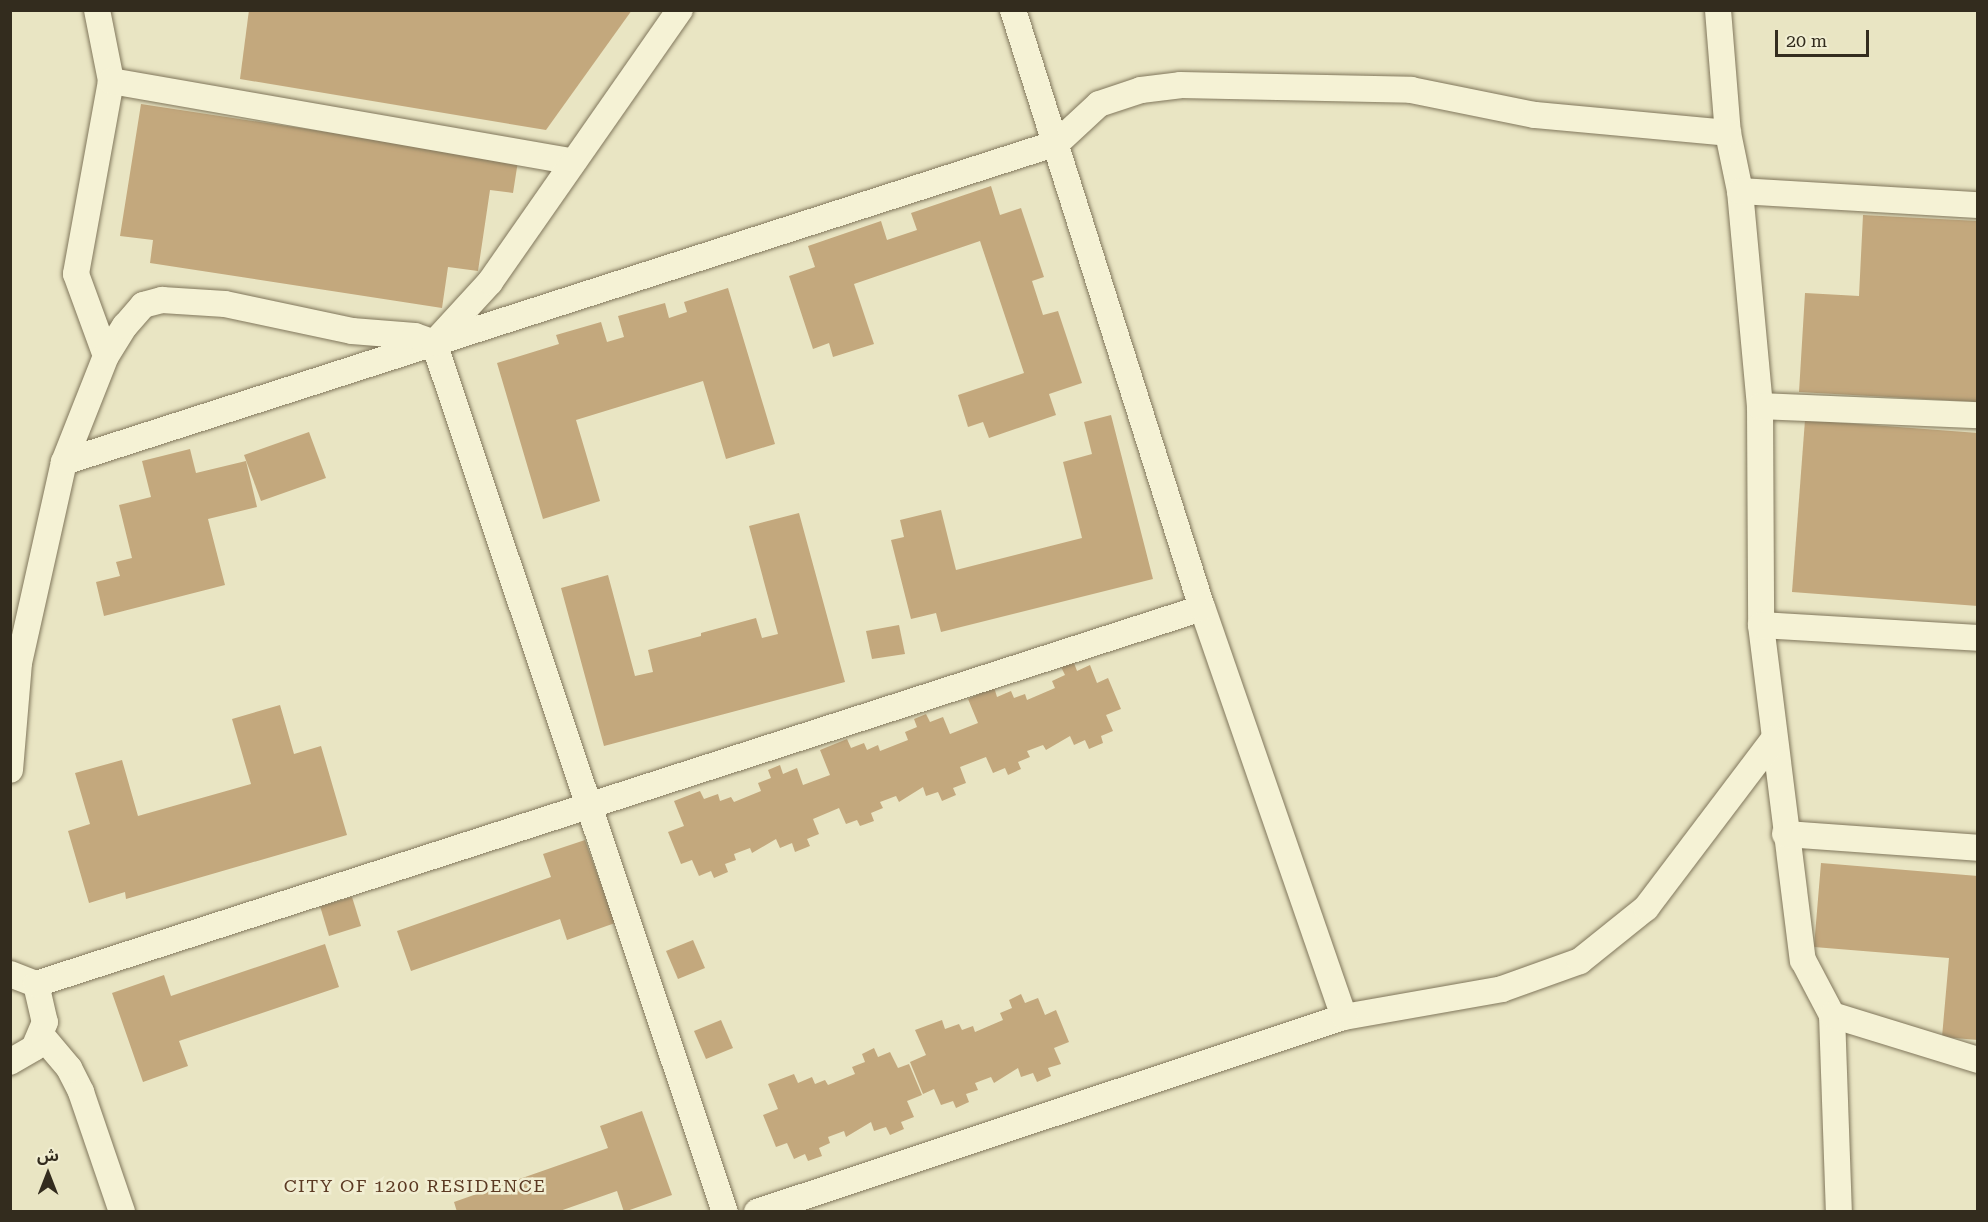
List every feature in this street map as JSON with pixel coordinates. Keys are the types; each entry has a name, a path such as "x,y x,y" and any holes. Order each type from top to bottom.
{"street":[{"path":"97,10 111,81 76,274 106,356"},
{"path":"435,343 490,282 680,10"},
{"path":"1012,10 1057,143 1202,608 1344,1017"},
{"path":"1718,10 1728,133 1740,191 1760,406 1761,625 1785,834 1803,960 1832,1015 1839,1212"},
{"path":"111,81 573,162"},
{"path":"64,462 1057,143 1099,104 1142,90 1180,85 1411,90 1535,115 1728,133"},
{"path":"1740,191 1977,205"},
{"path":"10,770 19,663 64,462 106,356 143,305 162,300 225,304 352,331 415,336 435,343"},
{"path":"435,343 725,1212"},
{"path":"1760,406 1977,415"},
{"path":"10,974 36,984 1202,608"},
{"path":"1761,625 1977,638"},
{"path":"757,1212 1344,1017 1502,989 1580,961 1646,908 1774,739"},
{"path":"1785,834 1977,848"},
{"path":"10,1062 24,1057 42,1036 45,1008 36,984"},
{"path":"1832,1015 1977,1060"},
{"path":"42,1036 69,1068 81,1092 122,1212"}],"building":[{"path":"249,10 632,10 546,130 240,79"},
{"path":"141,104 518,161 513,193 490,190 478,271 448,267 442,308 150,263 153,240 120,236"},
{"path":"991,186 1000,215 1021,208 1044,277 1032,281 1043,315 1058,311 1082,383 1049,394 1056,415 989,438 983,422 968,427 958,395 1024,373 980,241 854,284 874,344 833,357 829,343 813,349 789,276 815,267 808,246 881,221 887,240 917,230 911,213"},
{"path":"1863,215 1978,221 1978,402 1799,392 1805,293 1859,296"},
{"path":"728,288 775,444 726,459 703,381 576,420 600,501 543,519 497,363 559,344 556,335 601,322 607,342 624,337 618,316 665,303 669,318 687,312 684,302"},
{"path":"1111,415 1153,579 941,632 936,613 911,619 891,540 904,537 900,520 941,510 956,570 1082,538 1063,462 1092,454 1084,422"},
{"path":"1805,420 1978,433 1978,606 1792,592"},
{"path":"309,432 326,478 261,501 244,455"},
{"path":"190,449 196,473 246,461 257,507 208,519 225,585 104,616 96,582 120,576 116,562 132,558 119,505 151,497 142,461"},
{"path":"799,513 845,682 604,746 561,588 608,575 635,676 653,672 648,650 701,636 701,633 756,618 762,638 778,634 749,526"},
{"path":"899,625 905,654 872,659 866,631"},
{"path":"1074,663 1077,671 1090,665 1097,683 1108,678 1121,709 1106,715 1113,731 1101,736 1103,743 1089,749 1085,740 1074,745 1070,736 1046,750 1043,745 1027,751 1030,757 1018,762 1021,769 1008,775 1005,768 993,773 986,757 960,767 966,783 953,788 956,795 942,801 938,792 926,796 923,787 899,802 896,796 880,802 883,808 871,813 874,821 860,826 857,820 846,824 839,808 813,819 819,834 807,839 810,846 795,852 792,843 780,848 776,839 752,853 750,848 734,854 736,860 725,864 728,872 714,878 711,871 699,876 692,860 681,864 668,832 684,826 674,801 700,791 704,799 718,794 720,801 731,797 734,802 761,791 758,783 771,778 768,770 780,765 783,774 797,768 803,785 830,775 820,750 847,739 851,748 864,743 867,750 878,745 880,751 908,740 905,732 917,727 914,719 926,714 930,722 943,717 950,734 978,723 968,699 994,687 997,697 1011,691 1014,698 1025,694 1027,700 1055,688 1052,681 1065,675 1061,667"},
{"path":"280,705 294,754 321,746 347,835 126,899 125,892 89,903 68,831 90,824 75,773 122,760 138,816 251,784 232,719"},
{"path":"585,840 615,923 567,940 560,919 411,971 397,931 551,877 543,854"},
{"path":"1821,863 1978,876 1978,1040 1942,1037 1949,958 1814,947"},
{"path":"352,897 361,926 329,936 320,906"},
{"path":"693,940 705,968 678,979 666,951"},
{"path":"325,944 339,987 179,1041 188,1066 143,1082 112,993 164,975 171,996"},
{"path":"1021,994 1025,1003 1038,998 1045,1015 1056,1010 1069,1042 1054,1048 1061,1064 1048,1068 1051,1076 1037,1082 1033,1073 1021,1077 1018,1068 994,1083 991,1077 975,1083 978,1090 966,1094 969,1102 956,1108 953,1101 941,1105 934,1089 923,1094 910,1062 926,1055 915,1030 942,1020 945,1029 959,1024 962,1030 973,1026 975,1032 1003,1020 1000,1013 1012,1008 1009,1000"},
{"path":"721,1020 733,1048 706,1059 694,1031"},
{"path":"874,1048 878,1057 890,1052 898,1068 909,1064 922,1095 907,1101 914,1117 901,1122 904,1129 890,1135 886,1127 874,1131 871,1122 846,1137 844,1131 828,1137 830,1143 819,1148 822,1156 808,1161 805,1154 794,1159 787,1143 776,1147 763,1115 778,1109 768,1084 794,1074 798,1083 812,1077 815,1084 825,1080 828,1085 855,1074 852,1067 865,1062 862,1054"},
{"path":"642,1111 672,1195 624,1212 617,1191 557,1212 457,1212 454,1202 608,1148 600,1126"}],"district":[{"name":"CITY OF 1200 RESIDENCE","path":"415,1186"}]}
